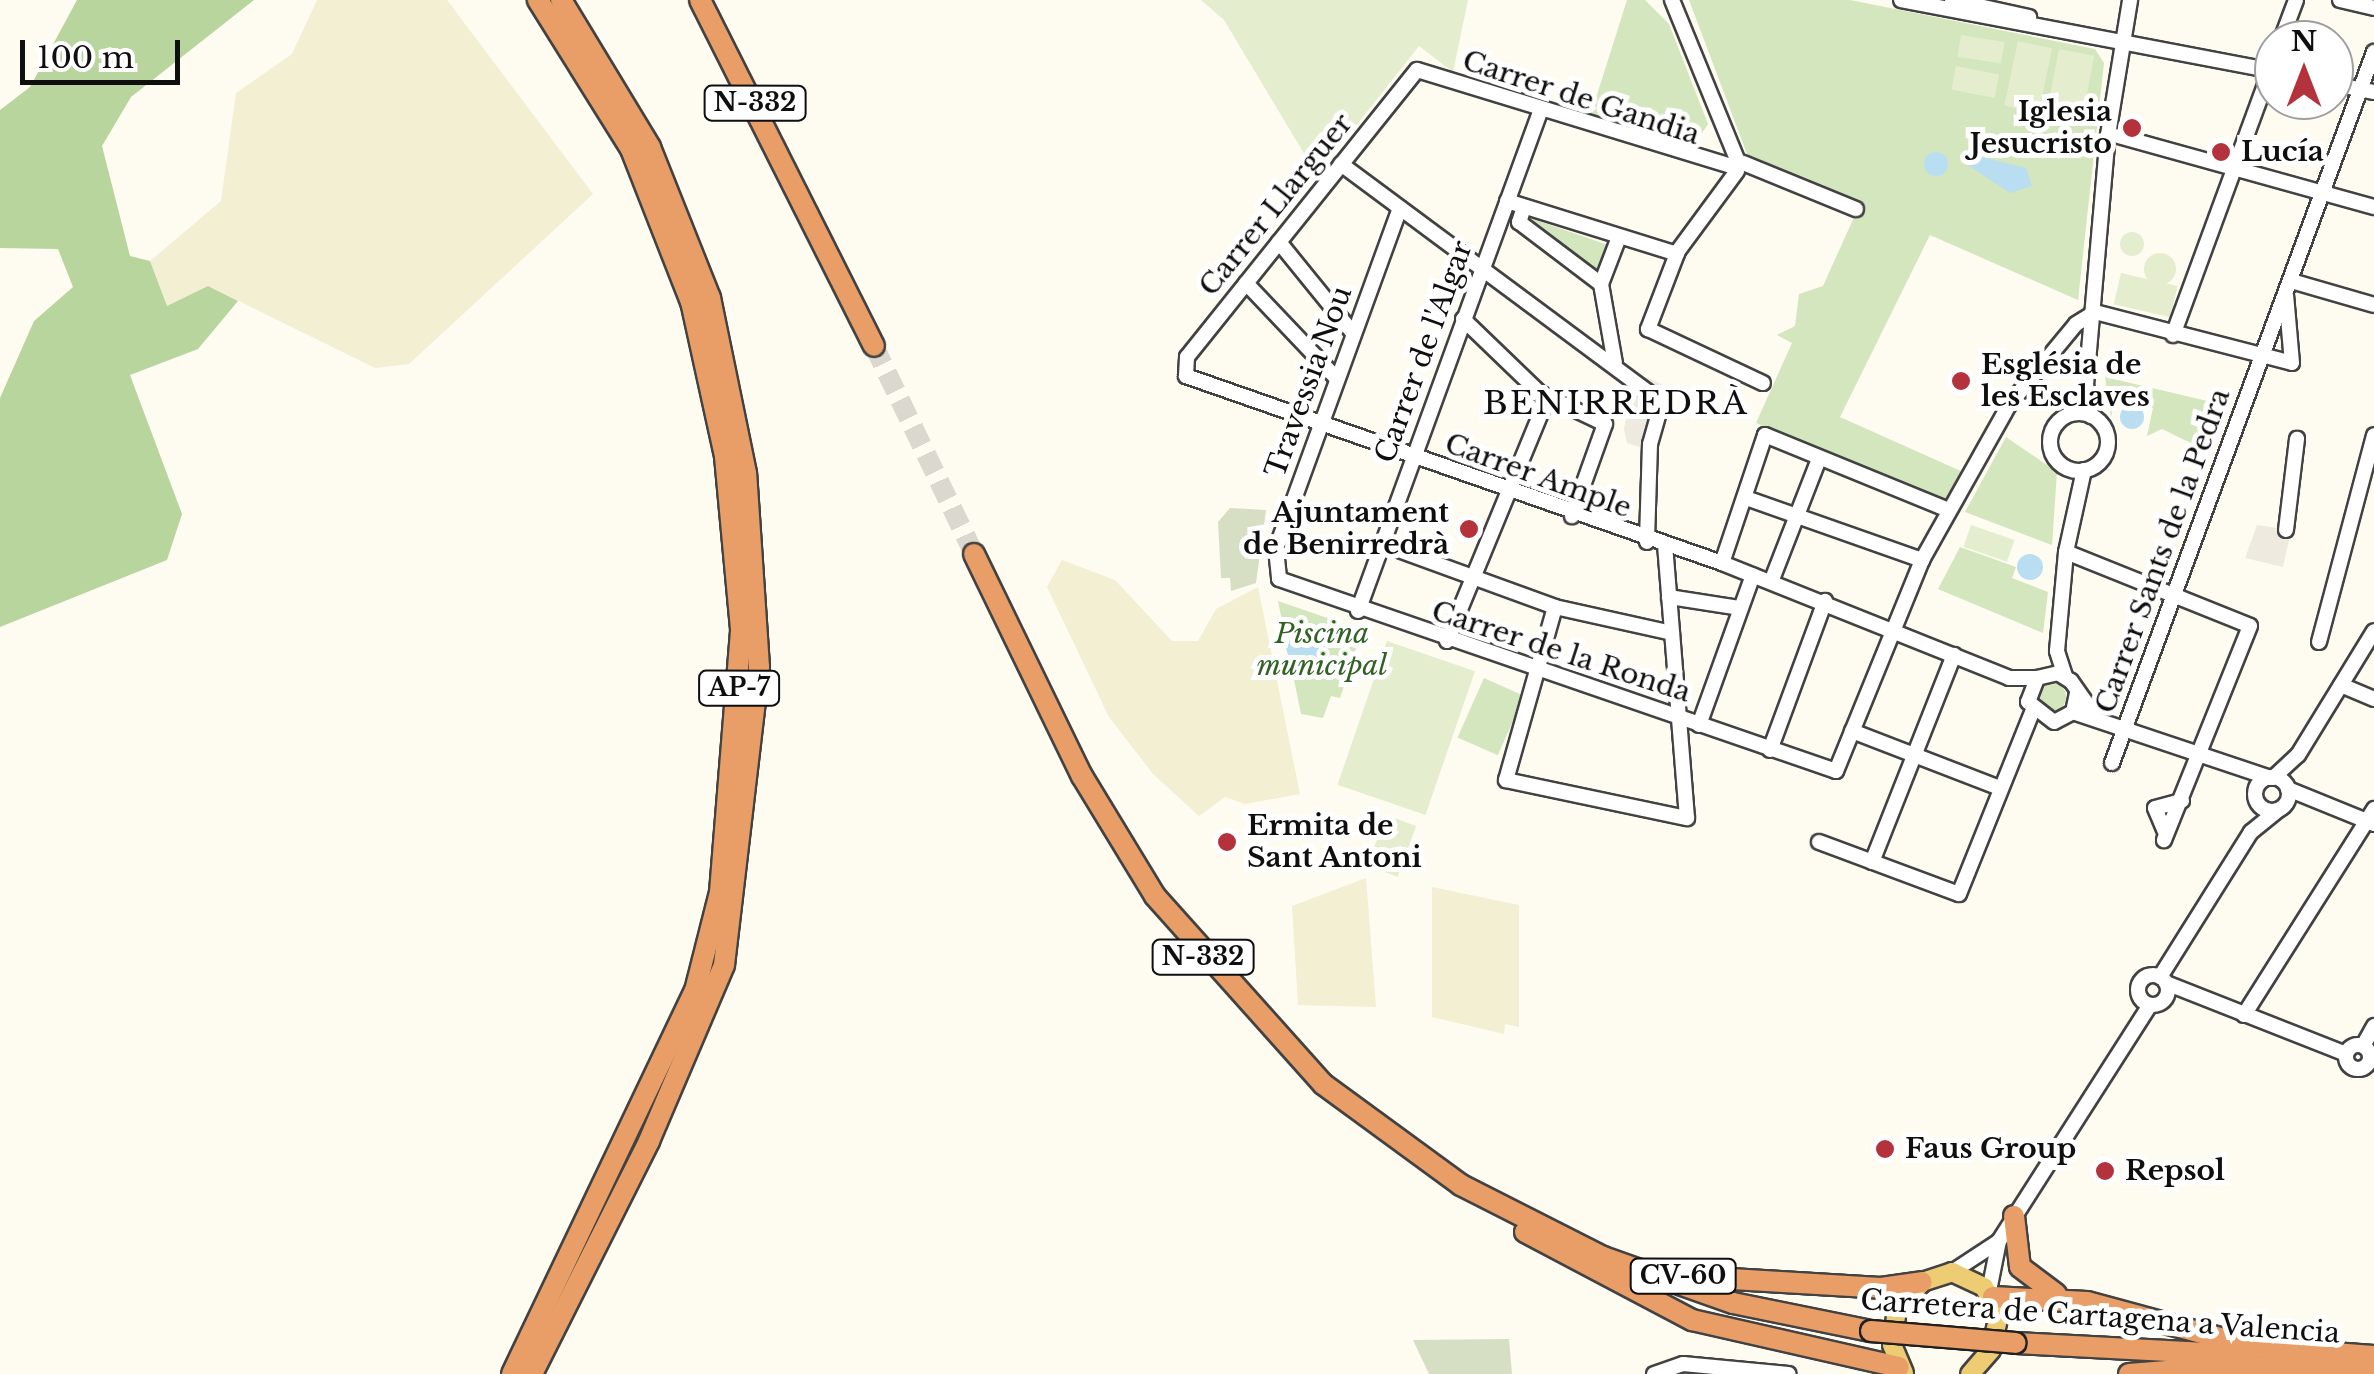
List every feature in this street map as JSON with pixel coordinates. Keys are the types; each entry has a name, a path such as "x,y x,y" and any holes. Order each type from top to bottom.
{"highway":[{"name":"AP-7","path":"512,1374 696,991 720,892 742,629 726,456 691,302 631,149 538,0"},
{"name":"AP-7","path":"532,1374 658,1124 724,965 759,667 746,473 710,298 650,148 562,0"},
{"name":"N-332","path":"700,0 874,346"},
{"name":"Carretera de Cartagena a Valencia","path":"974,554 1082,776 1154,896 1272,1036 1461,1185 1640,1273 1871,1331 2016,1343 2374,1360"},
{"path":"1440,1171 1453,1191 1622,1290 1868,1374"},
{"name":"CV-60","path":"1461,1185 1677,1275 1881,1288 1922,1282"},
{"path":"2014,1216 2020,1267 2067,1299"},
{"path":"1991,1294 2067,1299 2254,1348 2374,1360"},
{"path":"1802,1350 1902,1372"},
{"path":"2128,1374 2230,1366 2374,1371"}],"main road":[{"path":"1902,1372 1895,1317 1922,1282 1952,1272 1991,1294 1998,1333 1970,1374"}],"street":[{"path":"1672,0 1737,162 1677,254 1648,329 1763,383"},
{"path":"1901,0 1975,7 2122,40 2254,64"},
{"path":"1952,0 2122,40"},
{"path":"2094,714 2065,676 2057,652 2073,497 2084,470 2108,443 2091,416 2086,386 2122,40 2130,0"},
{"path":"2340,0 2374,8"},
{"path":"2102,38 2120,64"},
{"name":"Carrer Sants de la Pedra","path":"2112,762 2322,193 2367,91 2374,52"},
{"name":"Carrer de Gandia","path":"1417,70 1540,112 1737,162 1856,209"},
{"name":"Carrer Llarguer","path":"1186,376 1187,357 1417,70"},
{"name":"Carrer de l'Algar","path":"1358,611 1540,112"},
{"path":"2173,334 2254,117"},
{"path":"2113,131 2374,207"},
{"path":"1341,164 1616,363 1662,402 1650,450 1646,542"},
{"path":"1507,201 1677,254"},
{"path":"1524,207 1519,222 1601,284"},
{"name":"Travessia Nou","path":"1276,574 1276,549 1400,208"},
{"path":"1616,363 1601,284 1618,237"},
{"path":"1279,242 1353,333"},
{"path":"1246,282 1336,378"},
{"path":"2094,312 2292,364 2288,288 2374,305"},
{"path":"2000,788 1852,731 1890,627 1922,560 2008,405 2094,312"},
{"path":"1463,319 1547,398 1605,424 1572,516"},
{"name":"Carrer Ample","path":"1186,376 1646,542 1753,574 2009,678"},
{"path":"2073,497 2066,467 2050,442 2086,386"},
{"path":"1447,641 1503,492 1547,398"},
{"path":"2066,416 2091,416"},
{"path":"1722,563 1765,435 1949,510"},
{"path":"2318,642 2374,435"},
{"path":"2286,530 2296,438"},
{"path":"1771,582 1820,459"},
{"path":"2066,467 2084,470"},
{"path":"1746,498 1922,560"},
{"path":"1382,544 1555,607 1672,633"},
{"path":"1555,607 1506,780 1687,818 1665,547"},
{"path":"2066,552 2250,626 2202,757 2165,837"},
{"name":"Carrer de la Ronda","path":"1276,574 1293,590 1836,771 1852,731"},
{"path":"1699,725 1753,574"},
{"path":"1669,597 1740,608"},
{"path":"1770,750 1825,601"},
{"path":"1991,1294 1999,1241 2145,1001 2164,986 2251,832 2280,791 2292,761 2374,631"},
{"path":"2028,695 2057,652"},
{"path":"1872,862 1954,655"},
{"path":"2009,678 2065,676"},
{"path":"2009,678 2028,695 2036,715"},
{"path":"2340,685 2374,700"},
{"path":"2072,712 2077,693"},
{"path":"1818,842 1959,894 2024,727 2036,715 2072,712 2094,714 2280,791 2372,818 2244,1015"},
{"path":"2222,764 2256,797"},
{"path":"2256,797 2280,791"},
{"path":"2256,797 2280,791"},
{"path":"2251,832 2256,797"},
{"path":"2145,1001 2142,979 2190,991 2346,1054 2370,1070"},
{"path":"2346,1054 2363,1046 2374,1026"},
{"path":"2363,1046 2370,1070"},
{"path":"1952,1272 1999,1241"},
{"path":"1654,1374 1683,1364 1779,1373 1802,1350"}],"shaded area":[{"path":"317,0 447,0 593,194 409,364 375,368 208,286 167,307 150,261 221,201 236,93 292,54"},
{"path":"1646,377 1676,391 1655,452 1627,443 1624,429 1633,384"},
{"path":"2257,525 2291,530 2283,567 2245,558"},
{"path":"1062,560 1115,580 1172,641 1198,641 1216,609 1258,587 1300,794 1245,804 1225,797 1199,816 1153,774 1109,717 1047,587"},
{"path":"1366,878 1376,1007 1298,1005 1292,906"},
{"path":"1432,887 1519,905 1519,1027 1505,1024 1504,1034 1432,1017"}],"green space":[{"path":"77,0 254,0 131,97 102,146 130,256 150,261 167,306 208,286 238,301 198,349 130,375 182,514 167,560 0,627 0,398 34,321 73,287 58,249 0,248 0,110 30,87"},
{"path":"1201,0 1468,0 1453,72 1419,46 1317,175 1224,20"},
{"path":"1627,0 1645,0 1669,24 1708,124 1689,152 1589,120"},
{"path":"1689,0 1850,0 2095,49 2104,63 2078,300 1930,235 1840,417 1963,472 1945,503 1756,423 1792,343 1777,335 1795,326 1799,294 1823,286 1860,204 1747,154"},
{"path":"1961,35 2004,42 2001,64 1958,57"},
{"path":"2018,41 2052,48 2039,113 2004,106"},
{"path":"2059,49 2094,56 2082,122 2046,115"},
{"path":"1956,66 1999,74 1995,98 1951,90"},
{"path":"1533,219 1608,245 1599,273 1530,224"},
{"path":"2132,232 2141,235 2141,253 2132,256 2123,253 2120,244 2123,235"},
{"path":"2160,253 2171,258 2176,269 2171,280 2160,285 2149,280 2144,269 2149,258"},
{"path":"2121,273 2178,286 2170,317 2114,304"},
{"path":"2105,377 2220,404 2203,449 2162,429 2147,436 2153,408 2115,400 2111,417"},
{"path":"2006,437 2057,472 2052,545 1965,512"},
{"path":"1230,508 1266,510 1256,583 1231,591 1230,578 1221,578 1218,522"},
{"path":"1971,525 2014,540 2007,562 1964,547"},
{"path":"1960,547 2016,567 2012,578 2048,592 2043,633 1938,589"},
{"name":"Piscina municipal","path":"1278,601 1362,630 1340,698 1331,696 1323,718 1301,714"},
{"path":"1387,641 1475,671 1425,815 1338,785"},
{"path":"1484,678 1524,696 1498,755 1458,737"},
{"path":"2052,683 2062,687 2066,697 2062,707 2052,711 2042,707 2038,697 2042,687"},
{"path":"1386,815 1416,826 1398,877 1368,866"},
{"path":"1509,1339 1512,1374 1429,1374 1413,1340"}],"water":[{"path":"1936,152 1948,164 1936,176 1924,164"},
{"path":"1969,154 2026,168 2032,186 2010,193 1963,162"},
{"path":"2127,405 2137,405 2144,417 2137,429 2127,429 2120,422 2120,412"},
{"path":"2030,554 2039,558 2043,567 2039,576 2030,580 2021,576 2017,567 2021,558"},
{"path":"1303,629 1315,634 1320,646 1315,658 1303,663 1291,658 1286,646 1291,634"}],"tunnel":[{"path":"874,346 974,554"}],"place":[{"name":"Iglesia Jesucristo","path":"2132,128"},
{"name":"Lucía","path":"2221,152"},
{"name":"Església de les Esclaves","path":"1961,381"},
{"name":"Ajuntament de Benirredrà","path":"1469,529"},
{"name":"Ermita de Sant Antoni","path":"1227,842"},
{"name":"Faus Group","path":"1885,1149"},
{"name":"Repsol","path":"2105,1171"}],"district":[{"name":"BENIRREDRÀ","path":"1616,403"}]}
